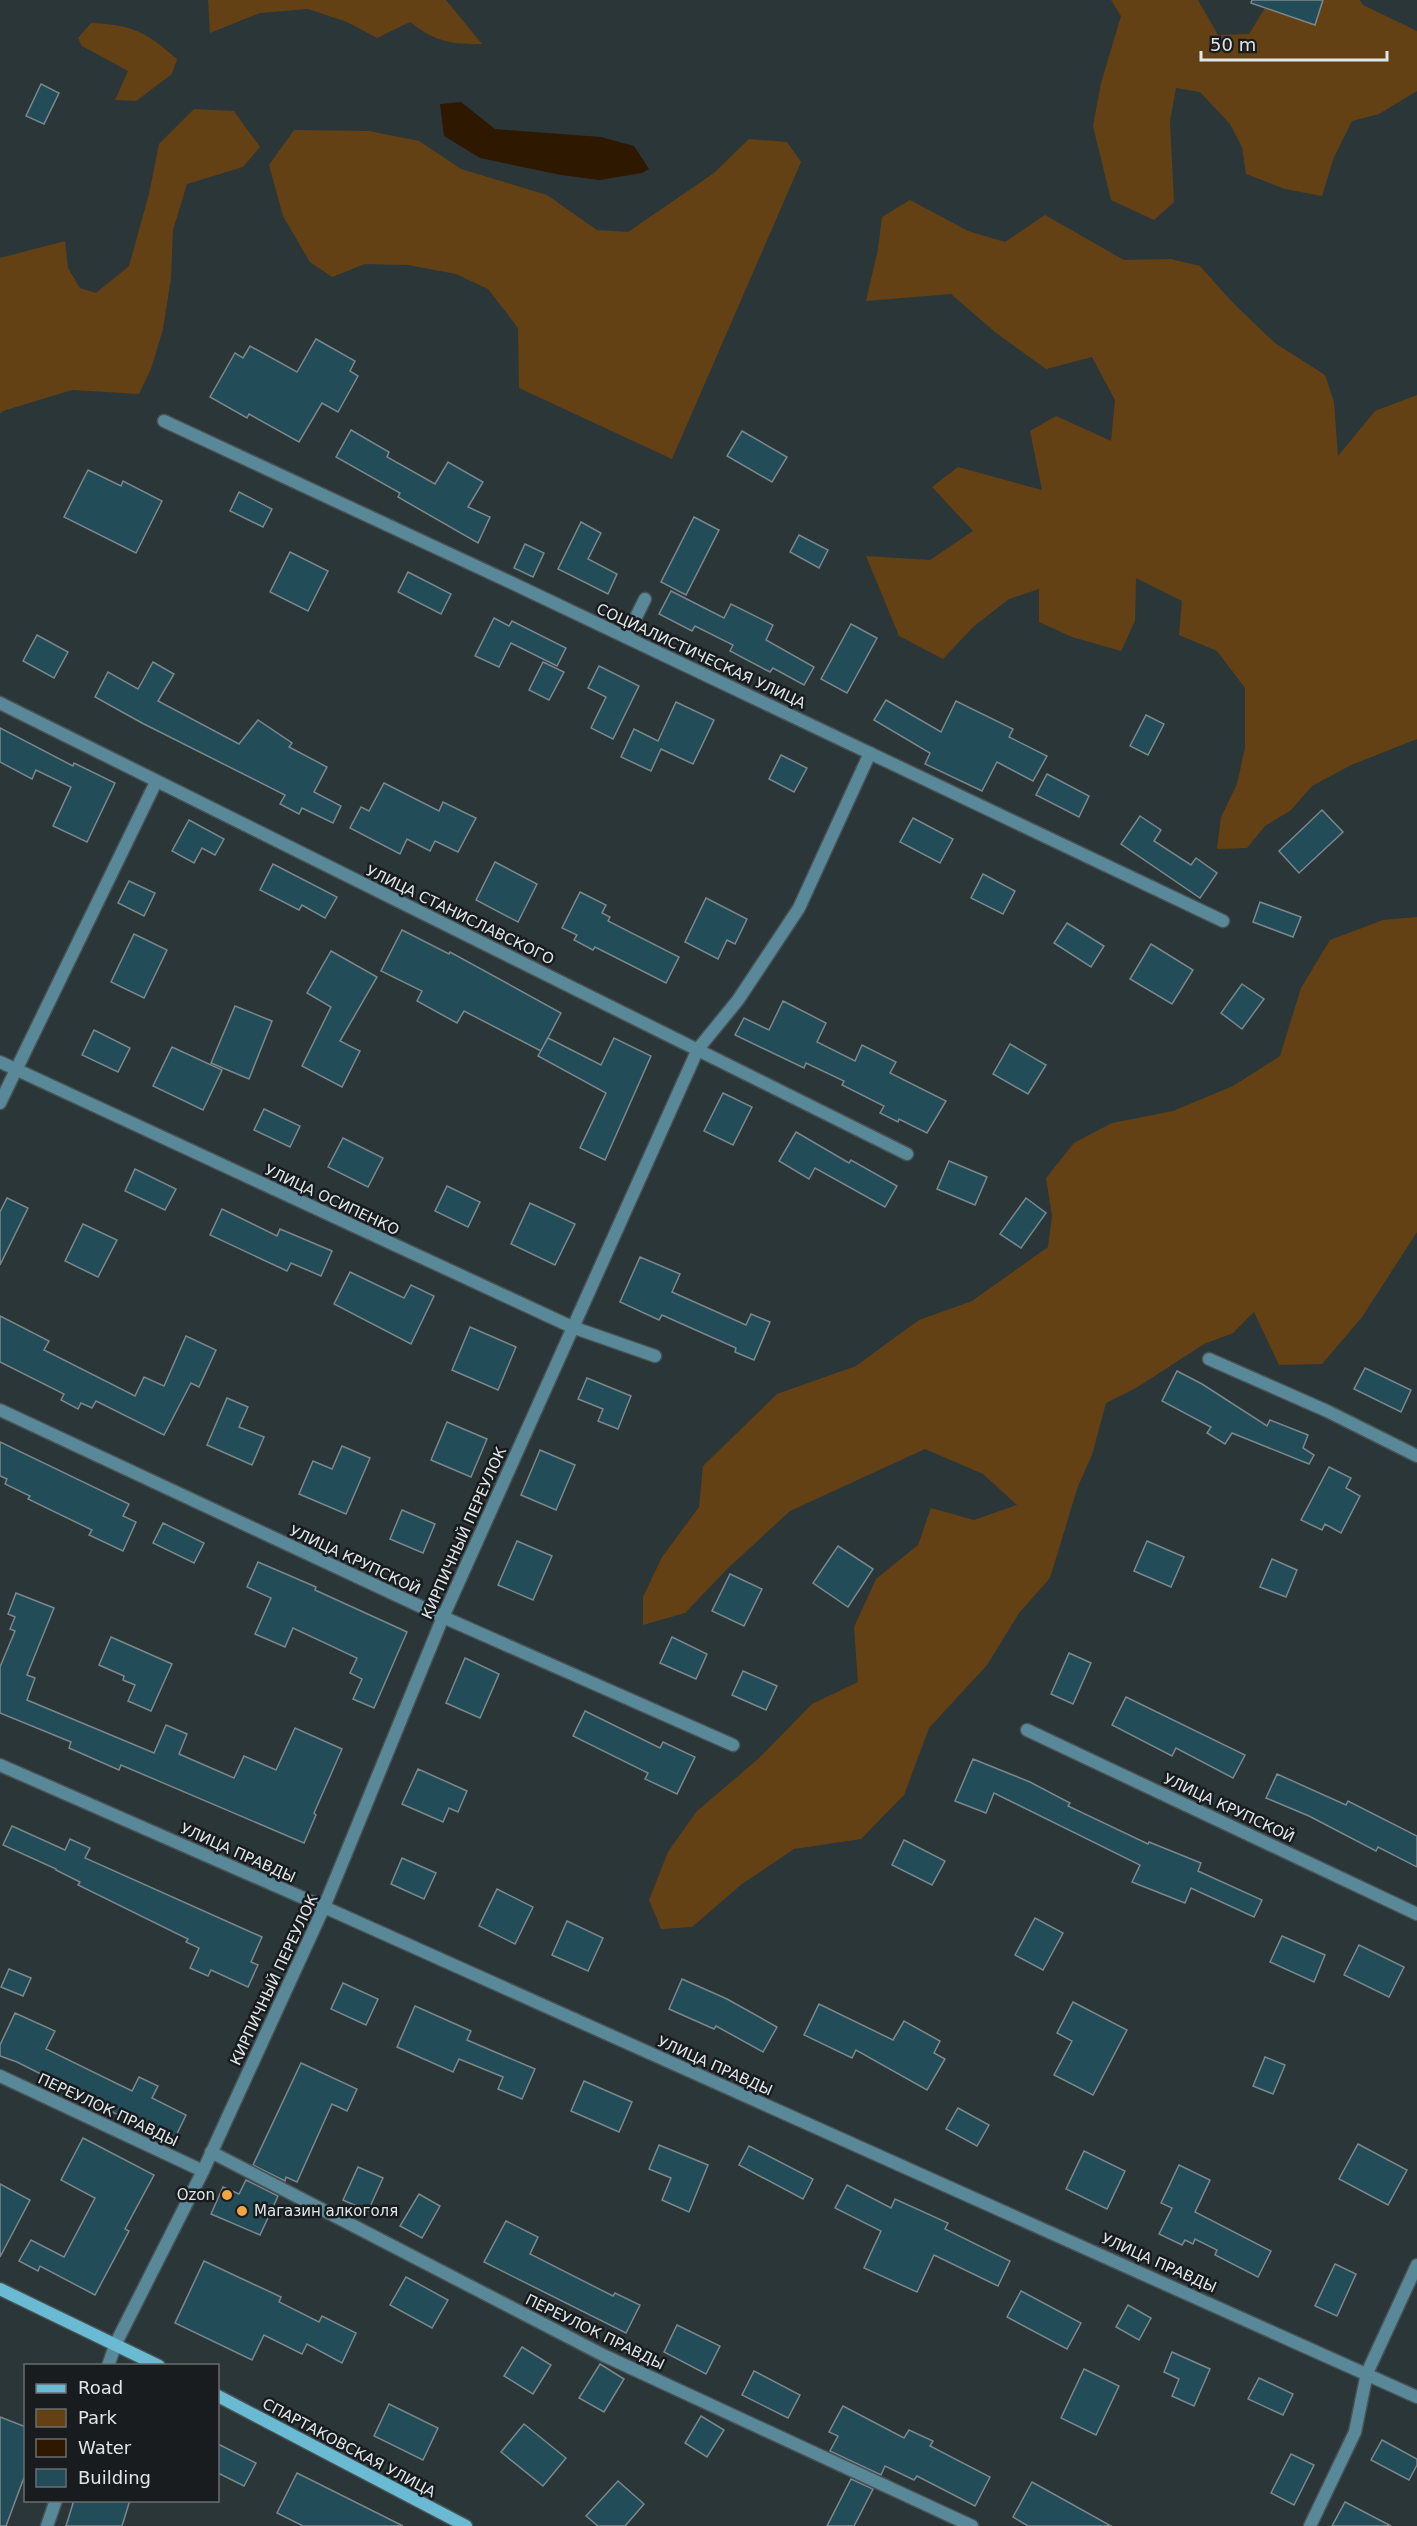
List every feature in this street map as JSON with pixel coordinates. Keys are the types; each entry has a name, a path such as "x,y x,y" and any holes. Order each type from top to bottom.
{"street":[{"name":"СОЦИАЛИСТИЧЕСКАЯ УЛИЦА","path":"164,421 1223,921"},
{"path":"626,638 645,599"},
{"name":"УЛИЦА СТАНИСЛАВСКОГО","path":"0,703 908,1154"},
{"name":"КИРПИЧНЫЙ ПЕРЕУЛОК","path":"109,2364 116,2343 203,2170 324,1908 443,1617 699,1049 738,1000 799,908 870,753"},
{"path":"0,1103 156,782"},
{"name":"УЛИЦА ОСИПЕНКО","path":"0,1062 572,1327 655,1356"},
{"path":"1209,1359 1327,1411 1417,1456"},
{"name":"УЛИЦА КРУПСКОЙ","path":"0,1410 443,1617 734,1745"},
{"name":"УЛИЦА КРУПСКОЙ","path":"1028,1730 1417,1914"},
{"name":"УЛИЦА ПРАВДЫ","path":"0,1765 1417,2397"},
{"name":"ПЕРЕУЛОК ПРАВДЫ","path":"0,2076 203,2170"},
{"name":"ПЕРЕУЛОК ПРАВДЫ","path":"211,2152 604,2356 972,2526"},
{"path":"1310,2526 1355,2432 1367,2373 1417,2265"},
{"path":"0,2289 116,2343 155,2364"},
{"name":"СПАРТАКОВСКАЯ УЛИЦА","path":"219,2397 466,2526"},
{"path":"46,2526 55,2502"}],"green space":[{"path":"208,0 446,0 482,44 461,44 435,38 410,22 377,38 347,22 308,9 260,13 210,33"},
{"path":"1111,0 1198,0 1218,35 1249,34 1270,0 1360,0 1363,5 1417,31 1417,91 1379,114 1352,121 1334,157 1322,196 1285,189 1246,174 1242,147 1230,124 1200,92 1176,88 1170,121 1174,202 1154,220 1111,200 1093,126 1101,83 1121,16"},
{"path":"91,23 129,28 147,36 177,59 172,74 136,101 115,100 128,71 82,46 78,38"},
{"path":"194,109 234,111 260,147 243,167 187,184 173,230 171,278 163,329 151,369 139,394 72,390 3,411 0,414 0,258 65,241 68,268 80,288 96,293 129,266 149,194 159,144"},
{"path":"294,130 369,131 419,141 461,169 547,195 597,230 628,232 714,173 749,139 787,142 801,162 672,459 519,388 518,328 488,289 456,274 408,265 365,264 332,277 310,262 283,216 269,165"},
{"path":"910,200 968,231 1005,242 1045,215 1124,260 1171,259 1200,266 1233,303 1275,343 1325,375 1334,402 1338,456 1375,411 1417,395 1417,739 1351,765 1312,786 1291,810 1265,826 1247,848 1217,849 1221,817 1237,784 1245,748 1245,688 1217,651 1179,635 1182,601 1136,578 1135,621 1121,651 1072,637 1039,622 1039,589 1009,599 973,627 943,659 899,636 866,556 930,560 973,531 932,487 958,467 1042,490 1030,431 1056,416 1111,441 1115,400 1092,357 1046,369 995,332 951,294 866,301 878,249 882,217"},
{"path":"1417,917 1417,1232 1362,1317 1322,1364 1279,1365 1254,1312 1233,1333 1204,1344 1136,1388 1106,1403 1092,1455 1078,1486 1050,1578 1019,1613 987,1665 929,1728 904,1795 861,1839 794,1849 742,1884 692,1927 661,1929 649,1900 668,1852 696,1812 758,1759 812,1704 858,1682 854,1627 876,1579 918,1545 931,1508 974,1520 1017,1505 983,1474 925,1449 790,1511 728,1568 685,1613 643,1625 643,1597 662,1557 699,1507 703,1466 777,1394 856,1366 919,1320 972,1301 1048,1247 1052,1216 1046,1178 1074,1143 1112,1123 1173,1111 1233,1086 1280,1056 1301,988 1330,940 1383,920"}],"water":[{"path":"461,102 495,129 601,137 634,146 649,169 642,173 599,180 561,175 480,158 444,136 440,104"}],"building":[{"path":"1252,0 1323,0 1315,25 1251,3"},
{"path":"41,84 59,93 44,124 26,116"},
{"path":"316,339 355,361 350,371 358,376 338,412 322,403 299,442 249,414 247,418 210,397 235,353 243,358 250,346 297,372"},
{"path":"351,430 389,452 387,457 435,484 448,462 483,482 468,507 490,517 478,543 398,497 400,493 336,457"},
{"path":"742,431 787,457 772,482 727,456"},
{"path":"88,470 121,486 123,481 162,501 136,553 64,517"},
{"path":"239,492 272,509 263,527 230,511"},
{"path":"694,517 719,530 686,595 661,582"},
{"path":"581,522 601,533 588,559 617,574 608,594 558,569"},
{"path":"799,535 828,550 819,568 790,552"},
{"path":"525,544 544,553 533,577 514,568"},
{"path":"290,552 328,571 308,611 270,592"},
{"path":"408,572 451,594 441,614 398,592"},
{"path":"671,591 724,618 731,604 773,625 766,640 814,667 804,685 773,668 770,672 730,651 733,645 695,626 692,631 659,614"},
{"path":"494,618 509,626 512,621 566,648 557,666 511,643 499,667 475,656"},
{"path":"851,624 877,638 847,693 821,679"},
{"path":"37,635 68,652 54,678 23,661"},
{"path":"153,662 174,674 158,701 239,744 258,720 292,743 289,747 327,767 314,792 341,806 333,823 302,808 299,814 280,804 285,795 95,697 108,672 138,689"},
{"path":"543,662 564,672 549,700 529,690"},
{"path":"599,666 639,686 613,739 591,728 606,697 588,688"},
{"path":"886,700 941,732 956,701 1013,729 1009,737 1047,756 1033,781 997,762 982,791 925,764 930,753 874,720"},
{"path":"676,702 714,720 693,764 661,749 651,771 621,757 634,729 658,741"},
{"path":"1146,715 1164,724 1148,755 1130,746"},
{"path":"0,728 73,766 74,763 115,783 87,842 53,826 71,787 36,770 32,779 0,762"},
{"path":"781,755 807,768 794,792 769,779"},
{"path":"1047,774 1089,796 1079,817 1036,795"},
{"path":"384,783 439,811 443,802 476,818 458,852 435,841 430,851 407,839 400,854 350,828 361,807 369,811"},
{"path":"1322,810 1343,832 1299,873 1279,851"},
{"path":"1140,816 1161,830 1154,841 1191,865 1196,858 1217,873 1200,898 1121,844"},
{"path":"913,818 953,839 940,863 900,842"},
{"path":"189,820 224,839 215,855 202,848 194,863 172,851"},
{"path":"495,862 537,884 518,922 476,900"},
{"path":"273,864 337,897 325,918 302,905 299,910 260,890"},
{"path":"983,874 1015,891 1003,914 971,898"},
{"path":"129,881 155,893 144,916 118,903"},
{"path":"580,892 606,905 602,913 610,917 608,921 679,957 666,983 595,947 593,950 574,940 577,935 562,928"},
{"path":"706,898 747,919 735,944 727,940 718,959 685,942"},
{"path":"1260,902 1301,917 1293,937 1253,922"},
{"path":"1067,923 1104,946 1091,967 1054,943"},
{"path":"402,930 449,954 450,952 561,1013 541,1051 464,1011 457,1023 417,1001 422,991 381,971"},
{"path":"134,934 167,950 144,998 111,982"},
{"path":"1151,944 1193,970 1172,1004 1130,979"},
{"path":"331,951 377,977 340,1041 360,1051 342,1087 302,1066 331,1007 307,993"},
{"path":"1242,984 1264,999 1242,1029 1221,1013"},
{"path":"783,1001 826,1023 817,1042 855,1061 862,1045 896,1062 890,1073 946,1101 927,1133 899,1119 898,1122 880,1113 884,1106 842,1085 844,1081 806,1063 804,1068 735,1035 744,1018 769,1030"},
{"path":"235,1006 272,1021 249,1079 211,1063"},
{"path":"94,1030 130,1048 118,1072 82,1055"},
{"path":"548,1038 601,1065 614,1038 651,1056 605,1160 580,1148 606,1093 538,1056"},
{"path":"1010,1044 1046,1065 1028,1094 993,1074"},
{"path":"172,1047 222,1070 203,1110 153,1086"},
{"path":"723,1093 752,1107 733,1145 704,1131"},
{"path":"264,1109 300,1126 290,1147 254,1130"},
{"path":"796,1132 849,1163 851,1160 897,1186 885,1207 815,1168 809,1179 779,1161"},
{"path":"343,1138 383,1158 368,1187 328,1167"},
{"path":"949,1161 987,1177 975,1205 937,1189"},
{"path":"135,1169 176,1189 165,1210 125,1191"},
{"path":"447,1186 480,1202 468,1227 435,1211"},
{"path":"7,1198 28,1208 0,1265 0,1212"},
{"path":"1026,1198 1046,1213 1021,1248 1000,1234"},
{"path":"530,1203 575,1224 555,1265 511,1244"},
{"path":"222,1209 277,1236 280,1229 332,1251 321,1276 291,1263 287,1271 210,1235"},
{"path":"83,1224 117,1240 98,1277 65,1261"},
{"path":"640,1257 680,1274 672,1292 746,1325 751,1314 770,1322 754,1360 735,1352 736,1348 662,1315 659,1320 620,1302"},
{"path":"350,1272 404,1298 411,1285 434,1296 411,1344 334,1304"},
{"path":"0,1316 49,1341 44,1350 135,1396 144,1377 164,1386 186,1336 216,1350 199,1387 191,1383 164,1435 96,1401 92,1408 81,1403 78,1409 61,1400 64,1394 0,1362"},
{"path":"470,1327 516,1347 498,1390 452,1370"},
{"path":"1365,1368 1411,1390 1401,1412 1354,1389"},
{"path":"1177,1371 1202,1384 1267,1426 1270,1420 1308,1435 1303,1448 1314,1455 1309,1464 1232,1433 1225,1444 1207,1433 1211,1427 1162,1401"},
{"path":"587,1378 631,1396 618,1429 598,1421 603,1409 578,1399"},
{"path":"227,1398 248,1407 239,1427 264,1437 252,1465 207,1445"},
{"path":"447,1422 487,1439 471,1477 431,1460"},
{"path":"0,1442 129,1504 123,1516 136,1522 123,1551 89,1535 92,1530 28,1499 30,1496 5,1484 7,1479 0,1476"},
{"path":"342,1446 370,1458 346,1514 299,1494 313,1461 332,1469"},
{"path":"540,1450 575,1465 556,1510 521,1495"},
{"path":"1329,1467 1351,1478 1346,1488 1360,1496 1341,1533 1325,1524 1322,1530 1301,1520"},
{"path":"402,1510 435,1524 423,1553 390,1539"},
{"path":"163,1523 204,1543 194,1563 153,1543"},
{"path":"517,1541 552,1556 533,1600 498,1585"},
{"path":"1147,1541 1184,1557 1171,1587 1134,1571"},
{"path":"838,1546 873,1569 848,1607 813,1583"},
{"path":"1272,1559 1297,1570 1286,1597 1260,1587"},
{"path":"258,1562 316,1587 315,1590 407,1632 374,1708 353,1699 362,1679 350,1673 357,1658 293,1628 285,1647 255,1634 271,1598 247,1587"},
{"path":"730,1574 762,1589 744,1626 712,1611"},
{"path":"16,1593 54,1608 27,1675 35,1678 27,1700 154,1753 166,1725 187,1734 179,1754 234,1778 244,1756 276,1770 295,1728 342,1749 314,1813 316,1815 304,1843 121,1765 119,1770 69,1748 71,1742 0,1713 0,1667 15,1631 10,1629 15,1617 8,1614"},
{"path":"111,1637 172,1664 151,1711 128,1701 135,1685 123,1680 124,1676 99,1665"},
{"path":"672,1637 707,1654 696,1679 660,1663"},
{"path":"1069,1653 1091,1663 1073,1704 1051,1694"},
{"path":"465,1658 499,1674 480,1718 446,1703"},
{"path":"743,1671 777,1686 766,1710 732,1695"},
{"path":"1126,1697 1245,1755 1233,1778 1176,1748 1172,1756 1112,1725"},
{"path":"585,1711 660,1748 663,1742 695,1757 677,1794 645,1779 648,1773 573,1736"},
{"path":"973,1759 1030,1782 1070,1803 1068,1806 1148,1844 1149,1842 1201,1863 1198,1871 1262,1900 1254,1917 1191,1888 1185,1903 1132,1882 1140,1865 994,1793 986,1813 955,1801"},
{"path":"418,1769 467,1791 458,1812 449,1808 443,1822 402,1804"},
{"path":"1277,1774 1346,1805 1348,1801 1417,1836 1417,1867 1378,1847 1376,1851 1309,1816 1266,1798"},
{"path":"12,1826 65,1850 70,1839 90,1848 85,1858 262,1937 251,1962 258,1965 248,1987 211,1970 208,1976 190,1968 199,1948 186,1942 188,1939 78,1885 80,1882 56,1869 3,1845"},
{"path":"904,1840 945,1861 932,1885 892,1865"},
{"path":"402,1858 436,1873 424,1899 391,1884"},
{"path":"497,1889 533,1907 515,1944 479,1926"},
{"path":"1035,1918 1063,1933 1043,1970 1015,1955"},
{"path":"567,1921 603,1938 588,1971 552,1955"},
{"path":"1282,1936 1325,1955 1314,1982 1270,1962"},
{"path":"1359,1945 1404,1967 1389,1997 1344,1975"},
{"path":"9,1969 31,1978 23,1996 1,1987"},
{"path":"682,1979 727,1999 777,2027 763,2052 716,2026 714,2029 669,2009"},
{"path":"343,1983 378,1999 366,2025 331,2009"},
{"path":"1073,2002 1127,2030 1093,2095 1054,2075 1072,2041 1057,2033"},
{"path":"819,2004 893,2040 904,2021 940,2041 934,2053 945,2059 927,2090 856,2050 852,2058 804,2035"},
{"path":"415,2006 471,2031 467,2040 535,2069 522,2099 498,2089 503,2077 459,2059 453,2072 397,2047"},
{"path":"15,2013 55,2031 46,2049 132,2091 139,2077 158,2086 152,2098 186,2115 173,2142 17,2062 0,2056 0,2045"},
{"path":"1265,2057 1285,2065 1273,2094 1253,2086"},
{"path":"301,2063 357,2089 347,2111 332,2104 297,2182 286,2177 285,2181 253,2165"},
{"path":"584,2081 632,2102 619,2132 571,2111"},
{"path":"958,2108 989,2125 977,2146 946,2129"},
{"path":"83,2138 154,2175 125,2229 129,2231 95,2295 40,2266 38,2271 19,2261 31,2240 64,2257 95,2198 61,2180"},
{"path":"1358,2144 1407,2170 1388,2205 1339,2179"},
{"path":"659,2145 708,2165 689,2212 662,2200 671,2178 649,2169"},
{"path":"749,2146 813,2179 803,2199 739,2165"},
{"path":"1084,2151 1125,2171 1107,2209 1066,2189"},
{"path":"1179,2165 1210,2180 1195,2212 1271,2251 1258,2277 1215,2255 1217,2250 1195,2239 1193,2244 1185,2240 1182,2245 1159,2234 1172,2208 1161,2203"},
{"path":"358,2167 383,2178 368,2211 343,2200"},
{"name":"Магазин алкоголя","path":"246,2180 278,2196 260,2235 211,2214 223,2187 239,2194"},
{"path":"0,2184 30,2200 0,2257"},
{"path":"847,2185 891,2208 895,2199 948,2223 945,2229 1010,2261 998,2286 934,2255 917,2292 864,2268 881,2231 835,2208"},
{"path":"419,2194 440,2206 422,2238 400,2226"},
{"path":"506,2221 538,2237 530,2254 613,2296 615,2293 640,2305 626,2333 484,2262"},
{"path":"204,2261 281,2297 279,2302 319,2322 322,2316 356,2333 342,2363 307,2344 302,2354 264,2335 252,2360 175,2323"},
{"path":"1335,2264 1356,2274 1337,2316 1315,2306"},
{"path":"406,2277 448,2300 432,2328 390,2305"},
{"path":"1021,2291 1081,2323 1067,2349 1007,2317"},
{"path":"1128,2305 1151,2318 1139,2340 1116,2327"},
{"path":"677,2325 720,2346 706,2374 664,2352"},
{"path":"522,2347 551,2365 533,2394 504,2376"},
{"path":"1172,2352 1210,2369 1194,2406 1172,2396 1179,2379 1164,2372"},
{"path":"600,2364 624,2379 604,2412 579,2398"},
{"path":"1084,2369 1119,2386 1096,2435 1061,2418"},
{"path":"754,2371 800,2395 788,2418 742,2395"},
{"path":"1259,2378 1293,2394 1283,2415 1248,2399"},
{"path":"389,2404 438,2428 423,2460 374,2436"},
{"path":"843,2406 904,2438 909,2430 933,2441 930,2446 990,2477 975,2506 917,2476 914,2480 885,2466 881,2475 830,2451 838,2436 829,2432"},
{"path":"701,2416 724,2430 707,2457 685,2443"},
{"path":"0,2417 24,2426 24,2477 6,2526 0,2526"},
{"path":"524,2424 566,2458 543,2486 501,2452"},
{"path":"1382,2440 1417,2459 1417,2465 1409,2480 1371,2460"},
{"path":"219,2444 256,2463 244,2486 219,2474"},
{"path":"1291,2454 1314,2465 1294,2505 1271,2493"},
{"path":"297,2473 403,2526 303,2526 277,2513"},
{"path":"851,2479 873,2489 854,2526 827,2526"},
{"path":"618,2481 644,2504 625,2526 598,2526 586,2516"},
{"path":"1032,2482 1111,2526 1028,2526 1013,2517"},
{"path":"73,2502 129,2502 122,2526 66,2526"},
{"path":"1345,2502 1391,2526 1332,2526"}],"place":[{"name":"Ozon","path":"227,2195"},
{"name":"Магазин алкоголя","path":"242,2211"}]}
